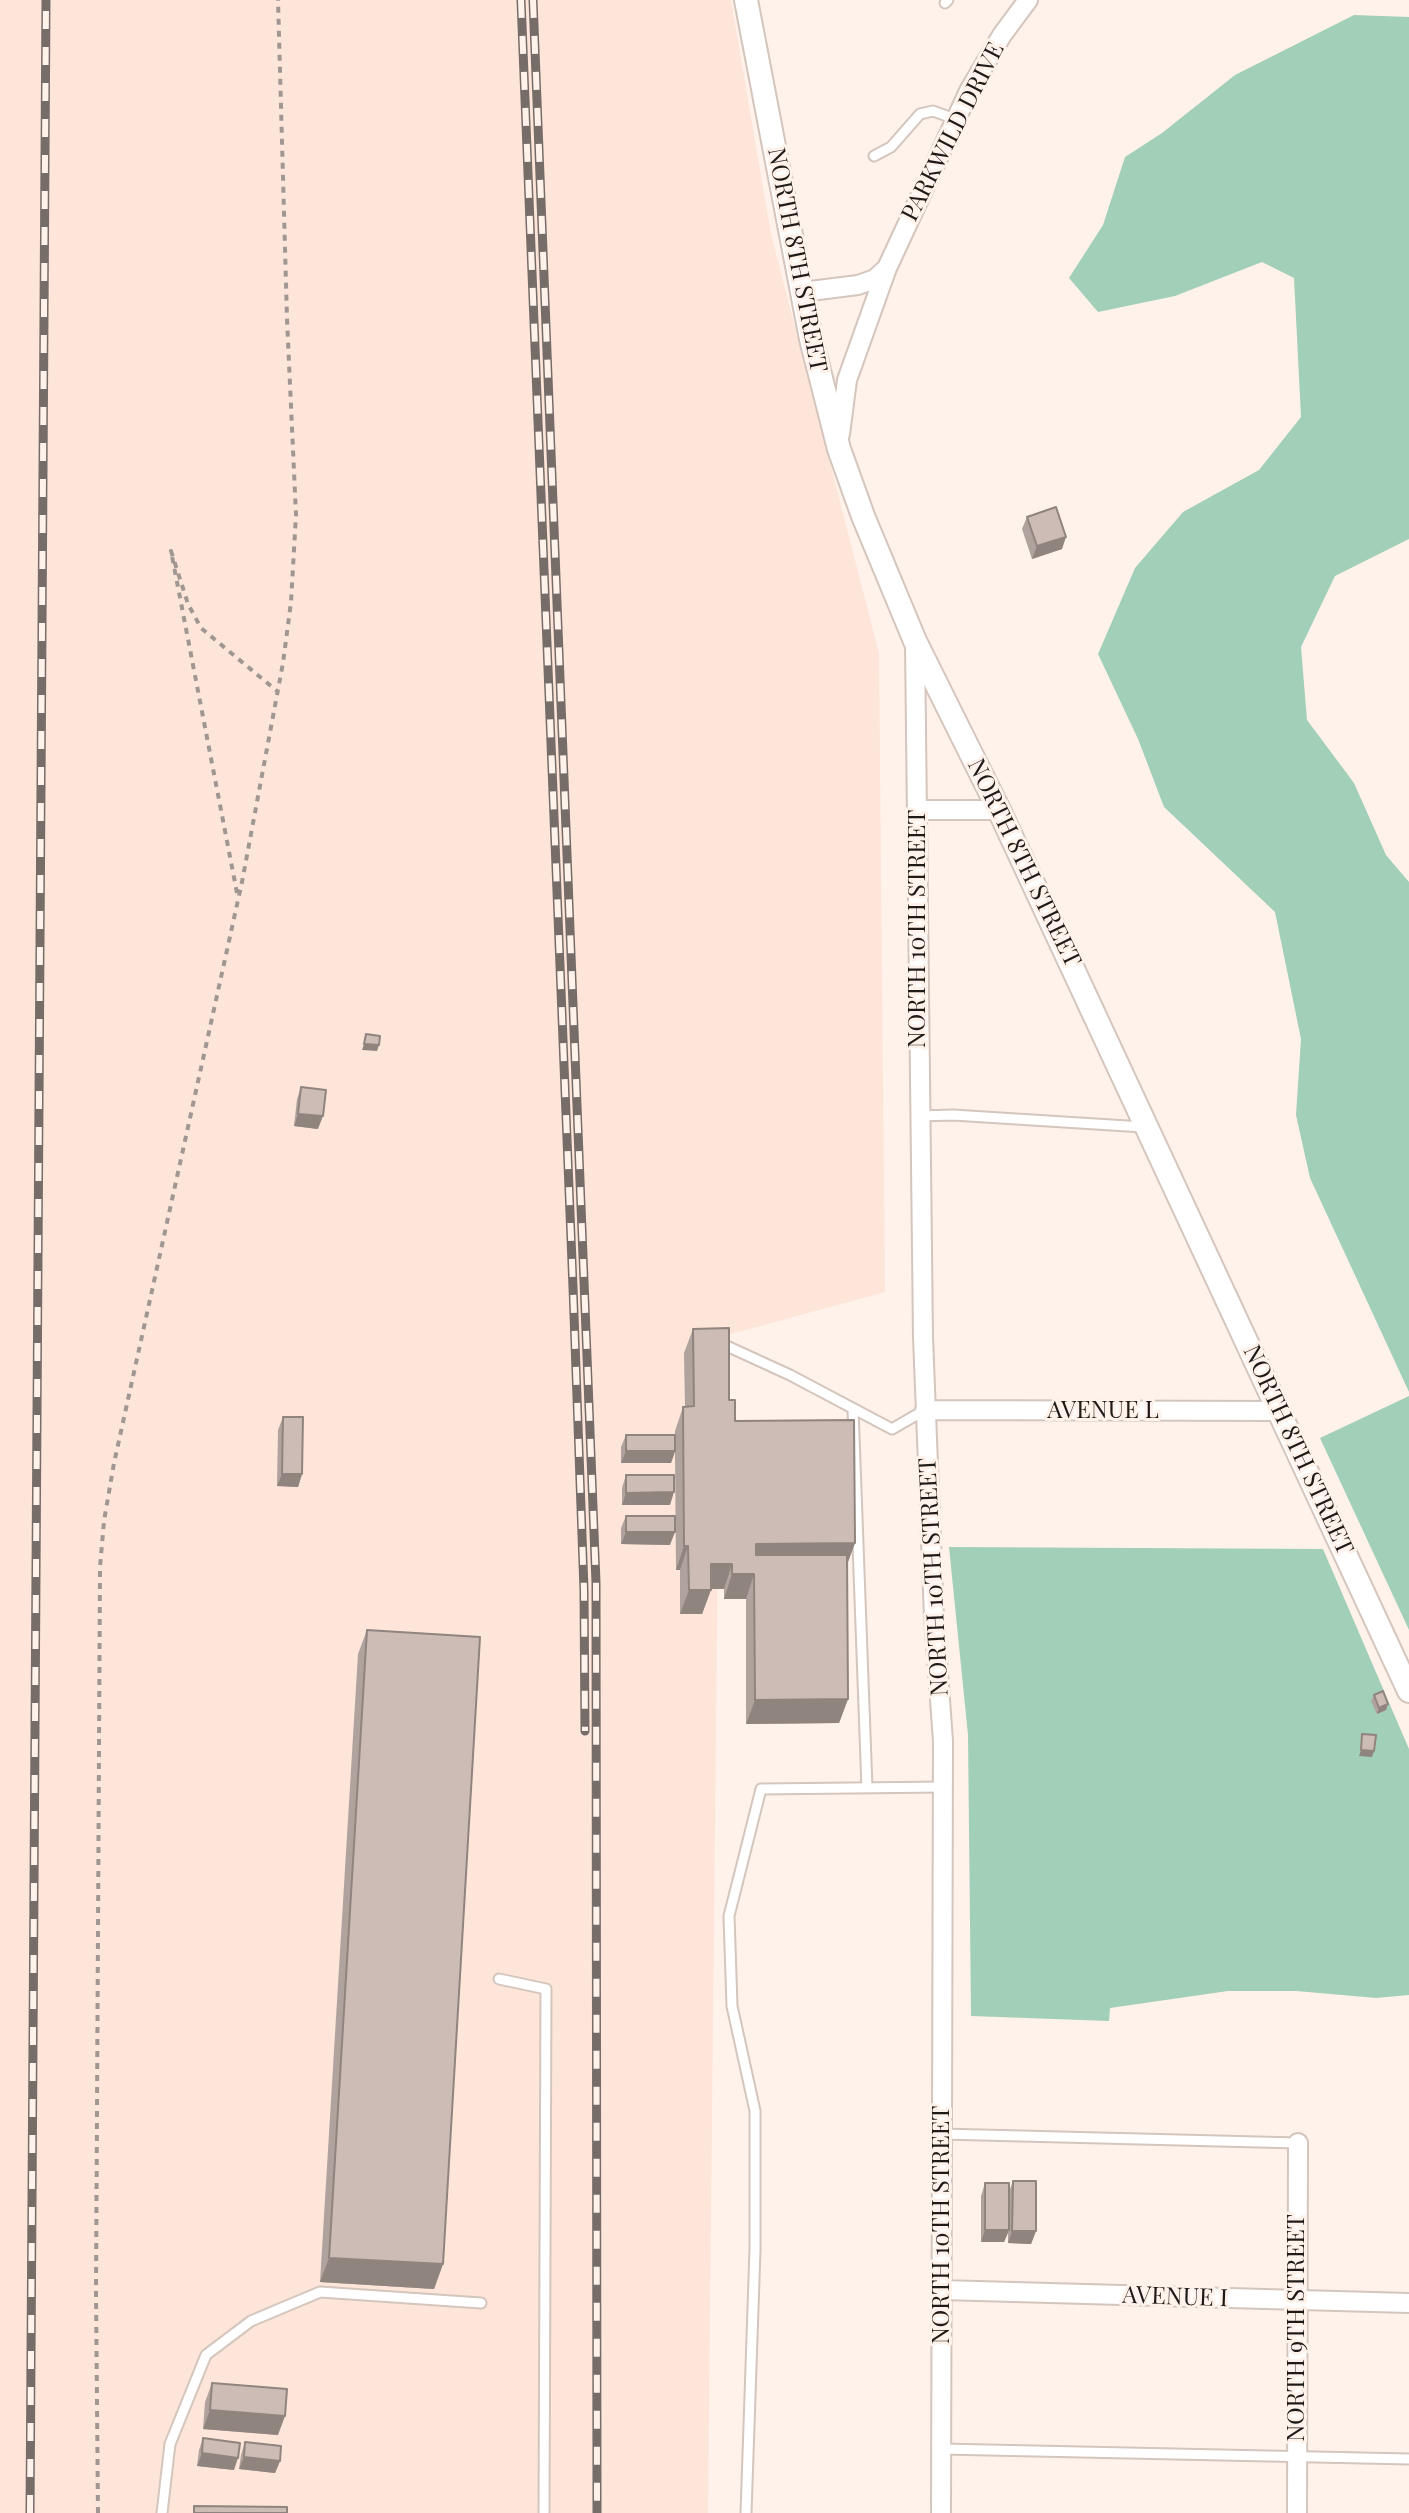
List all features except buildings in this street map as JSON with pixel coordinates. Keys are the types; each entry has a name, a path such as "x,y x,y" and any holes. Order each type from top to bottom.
{"street":[{"name":"NORTH 8TH STREET","path":"746,0 811,339 839,449 863,516 915,641 999,810 1409,1691"},
{"name":"PARKWILD DRIVE","path":"839,449 847,380 887,268 955,119 986,60 1028,0"},
{"path":"802,292 858,285 875,279 887,268"},
{"name":"NORTH 10TH STREET","path":"915,641 925,1410 943,1741 941,2513"},
{"path":"917,810 999,810"},
{"name":"AVENUE L","path":"925,1410 1281,1411"},
{"name":"NORTH 9TH STREET","path":"1297,2513 1298,2143"},
{"name":"AVENUE I","path":"942,2290 1409,2303"}],"lane":[{"path":"874,156 891,147 920,114 933,111 955,119"},
{"path":"919,1116 953,1115 1148,1127"},
{"path":"711,1340 790,1375 892,1429 925,1410"},
{"path":"853,1409 867,1788"},
{"path":"746,2513 755,2250 755,2111 732,2006 729,1916 761,1789 943,1787"},
{"path":"499,1979 546,1989 544,2513"},
{"path":"942,2134 1298,2143"},
{"path":"162,2513 170,2444 206,2355 251,2321 320,2292 481,2303"},
{"path":"941,2449 1409,2459"}],"path":[{"path":"98,2513 98,1640 104,1521 117,1449 238,898 291,602 296,515 278,0"},
{"path":"238,898 171,551 188,604 201,628 277,691"}],"shaded area":[{"path":"0,0 731,0 771,234 879,653 885,1292 720,1337 708,2513 0,2513"}],"green space":[{"path":"1354,15 1409,17 1409,539 1335,576 1301,647 1307,720 1354,783 1386,855 1409,882 1409,1392 1310,1178 1296,1115 1301,1039 1275,912 1164,807 1138,739 1098,654 1135,568 1183,512 1259,470 1301,417 1294,278 1262,262 1175,296 1098,312 1069,278 1103,225 1125,157 1162,133 1235,75"},
{"path":"1409,1396 1409,1630 1320,1438"},
{"path":"949,1547 1323,1549 1409,1749 1409,1995 1376,1998 1296,1991 1228,1991 1110,2008 1109,2021 971,2016 968,1735"}],"railway":[{"path":"30,2513 46,0"},
{"path":"521,0 573,1287 584,1590 585,1731"},
{"path":"533,0 596,1582 597,2513"}]}
